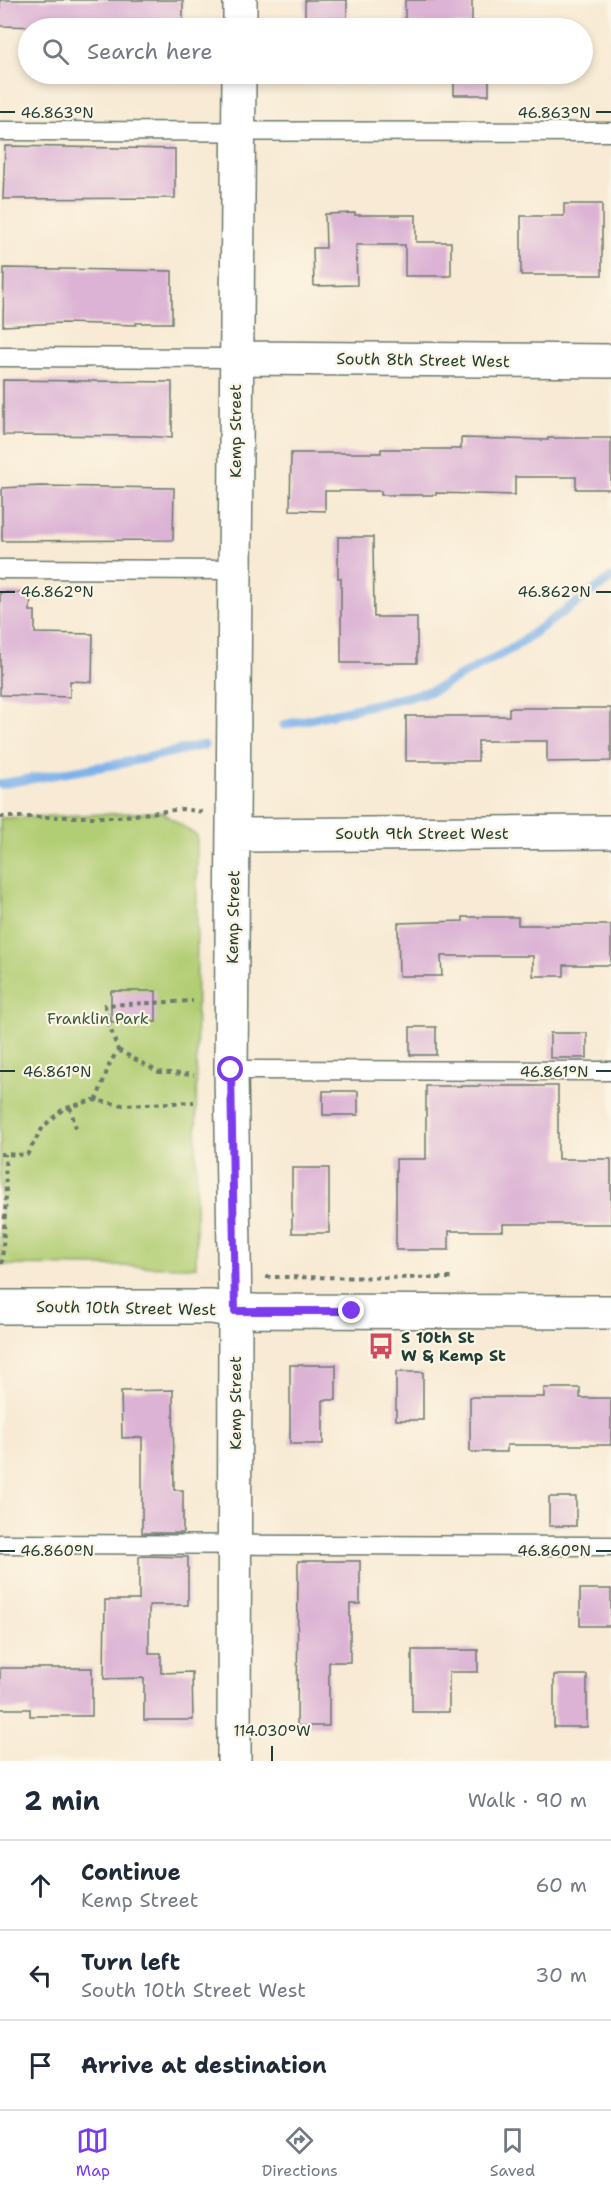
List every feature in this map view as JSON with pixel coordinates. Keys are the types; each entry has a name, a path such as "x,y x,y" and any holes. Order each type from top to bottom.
{"street":[{"path":"240,0 240,18"},
{"name":"Kemp Street","path":"234,1761 235,1311 231,1070 222,824 234,570 239,84"},
{"name":"South 8th Street West","path":"235,358 611,362"},
{"name":"South 9th Street West","path":"222,824 611,832"},
{"name":"South 10th Street West","path":"0,1307 212,1307 235,1311 611,1312"}],"lane":[{"path":"0,131 611,132"},
{"path":"0,357 235,358"},
{"path":"0,569 234,570"},
{"path":"231,1070 611,1071"},
{"path":"0,1544 611,1546"}],"path":[{"path":"0,817 118,817 182,809 222,824"},
{"path":"193,1001 105,1005 107,1019 118,1050 159,1072 194,1075"},
{"path":"96,1101 110,1063 118,1050"},
{"path":"2,1264 6,1196 2,1154 27,1155 43,1127 63,1109 70,1107 96,1101 123,1105 194,1102"},
{"path":"70,1107 76,1128"},
{"path":"266,1277 453,1278"}],"green space":[{"name":"Franklin Park","path":"162,812 197,836 196,1267 0,1265 0,818"}],"building":[{"path":"0,0 183,0 183,18 18,18 18,26 0,26"},
{"path":"305,0 347,0 347,18 305,18"},
{"path":"405,0 472,0 472,18 405,18"},
{"path":"454,84 489,84 489,95 454,95"},
{"path":"5,146 175,149 175,198 3,199"},
{"path":"564,204 602,204 602,275 521,275 521,216 564,216"},
{"path":"355,213 355,215 416,215 416,242 451,242 451,276 405,276 405,245 356,245 357,285 314,286 313,248 326,248 325,214"},
{"path":"4,268 172,271 172,323 136,323 136,325 62,323 3,326"},
{"path":"3,380 172,382 172,438 3,435"},
{"path":"461,438 548,440 548,438 611,438 611,489 576,489 576,477 515,477 515,495 436,493 436,495 381,495 381,491 325,491 325,511 290,510 291,453 381,453 381,449 461,449"},
{"path":"40,486 174,488 173,540 2,541 2,488"},
{"path":"338,537 373,537 374,617 417,617 417,663 341,663 341,578 338,578"},
{"path":"0,592 31,593 30,611 35,611 35,633 93,634 92,682 70,681 70,697 0,695"},
{"path":"509,708 611,708 611,761 547,762 547,741 478,741 478,761 406,761 406,716 509,716"},
{"path":"463,917 518,917 518,925 611,925 611,965 564,965 564,976 533,976 533,956 441,956 442,976 399,976 398,923 463,921"},
{"path":"111,991 156,991 156,1022 111,1022"},
{"path":"410,1027 436,1027 436,1055 410,1055"},
{"path":"550,1033 587,1033 587,1058 550,1058"},
{"path":"426,1086 558,1086 558,1159 611,1159 611,1224 503,1224 503,1231 449,1231 449,1250 396,1250 396,1159 426,1159"},
{"path":"323,1091 358,1091 358,1115 323,1115"},
{"path":"292,1168 329,1168 329,1233 292,1233"},
{"path":"290,1365 336,1365 336,1400 323,1400 323,1444 290,1444"},
{"path":"396,1372 423,1372 423,1420 396,1420"},
{"path":"544,1388 580,1388 580,1398 611,1398 611,1445 507,1445 507,1452 470,1452 470,1397 544,1397"},
{"path":"173,1390 174,1490 183,1490 183,1533 142,1533 142,1437 122,1438 121,1391"},
{"path":"549,1497 576,1497 576,1526 549,1526"},
{"path":"139,1557 188,1557 188,1605 149,1605 149,1653 161,1653 161,1673 192,1672 193,1720 144,1720 144,1678 104,1679 105,1600 139,1600"},
{"path":"298,1561 360,1561 360,1604 350,1604 350,1662 329,1662 329,1726 297,1726"},
{"path":"580,1589 611,1589 611,1626 580,1626"},
{"path":"412,1650 478,1650 478,1672 449,1672 449,1712 412,1712"},
{"path":"0,1668 92,1668 92,1716 30,1716 30,1709 0,1709"},
{"path":"554,1675 587,1675 587,1727 554,1727"}],"waterway":[{"path":"284,725 432,691 511,649 611,578"},
{"path":"0,784 123,763 204,745"}],"place":[{"name":"S 10th St W & Kemp St","path":"381,1346"}],"route":[{"path":"231,1070 235,1311 352,1311"}]}
